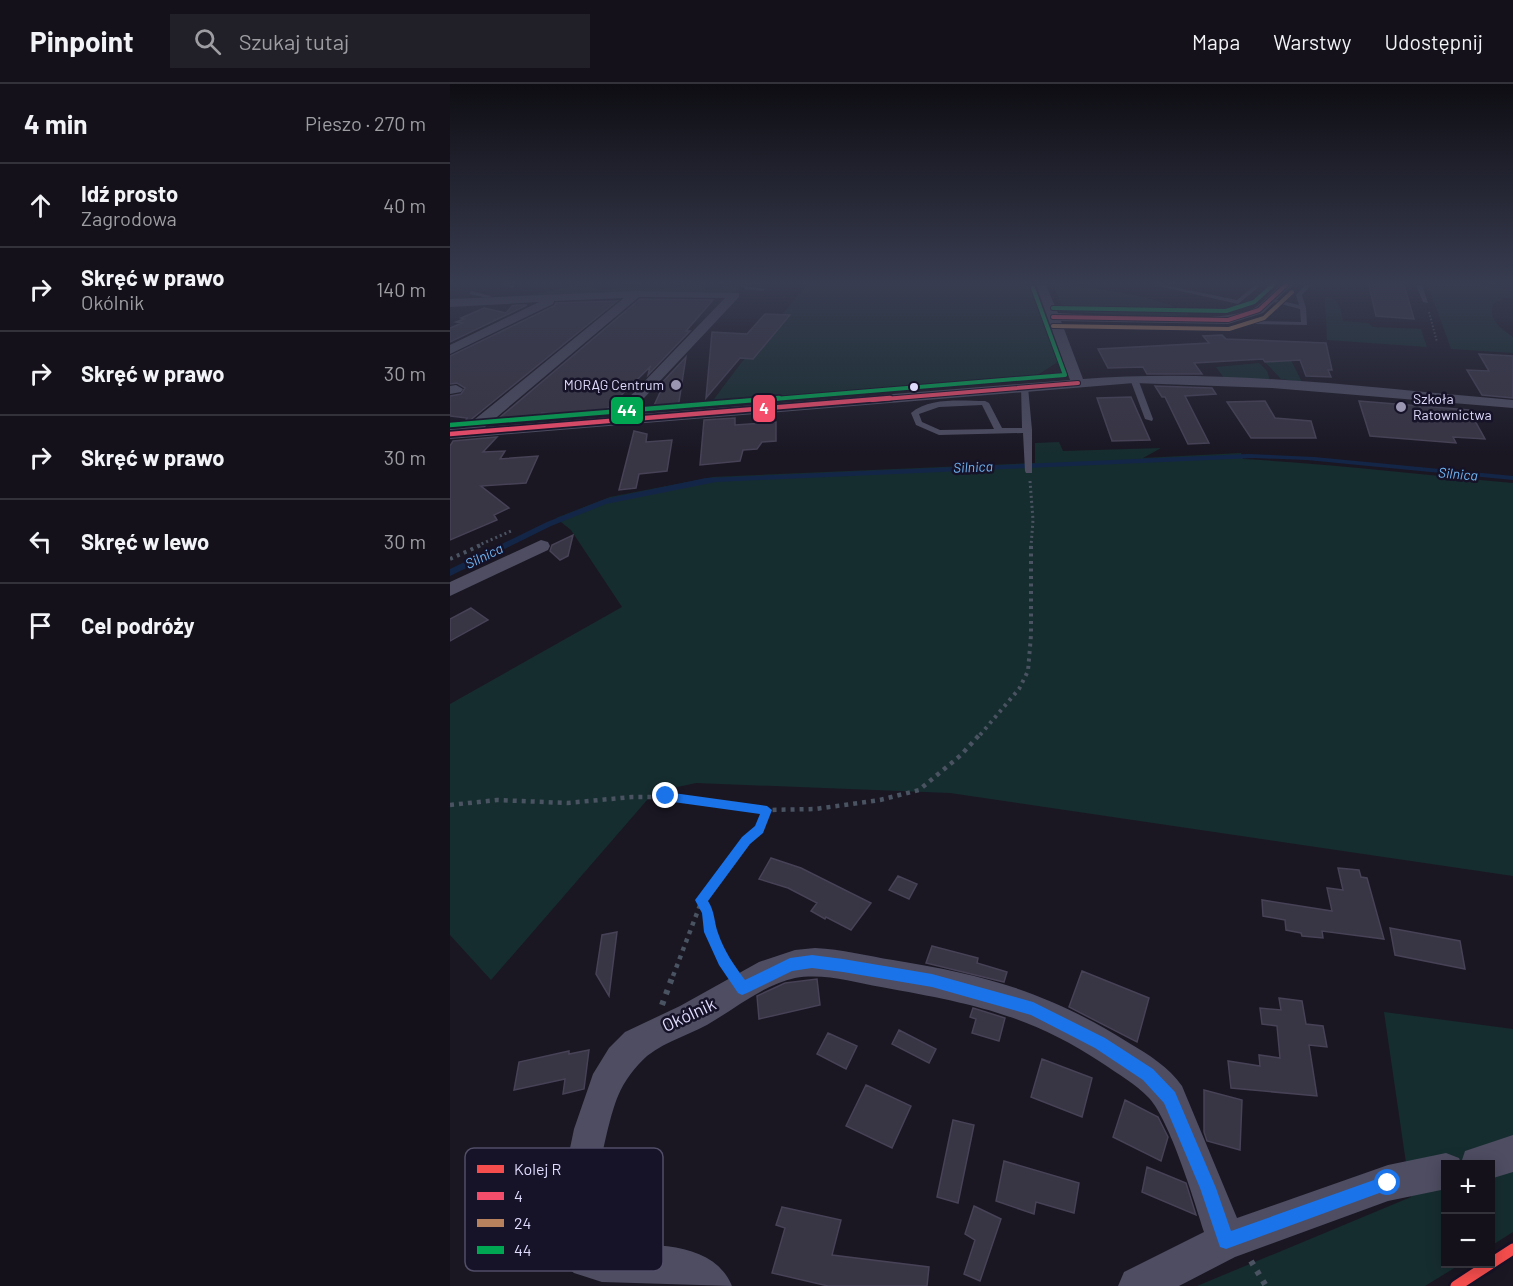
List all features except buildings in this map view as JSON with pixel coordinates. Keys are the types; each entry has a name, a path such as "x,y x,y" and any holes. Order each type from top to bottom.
{"street":[{"path":"450,350 468,341"},
{"path":"469,432 577,341"},
{"path":"614,421 691,341"},
{"path":"1062,341 1078,383"},
{"path":"450,434 1134,379 1250,383 1513,404"},
{"path":"450,590 541,546"},
{"name":"Okólnik","path":"588,1148 603,1087 622,1058 652,1032 683,1021 790,964 812,962 843,965 932,981 1033,1008 1090,1038 1148,1074 1170,1097 1208,1188 1226,1241"},
{"path":"1495,1161 1513,1153"},
{"path":"1138,1286 1226,1241 1388,1183 1441,1172"},
{"name":"Okólnik","path":"663,1265 696,1272 712,1286"}],"lane":[{"path":"1134,379 1149,419"},
{"path":"1024,387 1029,471"},
{"path":"999,430 985,403 940,405 921,409 915,413 919,423 939,433 1028,430"}],"path":[{"path":"450,805 497,800 567,803 666,796 767,810 815,809 880,801 919,790 961,755 1019,689 1029,668 1033,520 1029,471"},
{"path":"450,559 511,531"},
{"path":"652,1032 702,900 746,840 759,830 767,810"},
{"path":"702,900 708,912 710,932 723,960 742,988"}],"green space":[{"path":"760,341 1052,341 1059,361 1030,380 708,407"},
{"path":"1343,341 1425,341 1427,347"},
{"path":"1448,341 1513,341 1513,353 1451,349"},
{"path":"1291,360 1302,382 1281,379 1265,362"},
{"path":"1259,363 1267,371 1270,380 1224,378 1216,367"},
{"path":"1059,442 1063,451 1161,448 1143,458 1241,453 1243,459 1513,483 1513,876 950,793 696,783 654,792 491,980 450,935 450,704 622,607 571,530 556,518 610,497 713,477 1035,463 1035,443"},
{"path":"1384,1012 1513,1029 1513,1232 1495,1243 1495,1160 1441,1160 1441,1268 1454,1268 1425,1286 1197,1286 1411,1197"}],"water":[{"name":"Silnica","path":"1248,454 1314,457 1513,476 1513,480 1307,460 1254,458 716,482 606,504 551,526 450,576 450,569 547,522 605,499 706,478"}],"rail line":[{"name":"R","path":"1456,1286 1513,1249"}],"transit line":[{"name":"44","path":"450,425 1065,375 1053,341"},
{"name":"4","path":"450,434 1078,383"}],"place":[{"name":"MORĄG Centrum","path":"676,385"},
{"name":"Szkoła Ratownictwa","path":"1401,407"}],"route":[{"path":"666,796 767,810 759,830 746,840 702,900 708,912 710,932 723,960 742,988 790,964 812,962 843,965 932,981 1033,1008 1100,1043 1148,1074 1170,1097 1208,1188 1226,1241 1388,1183"}]}
